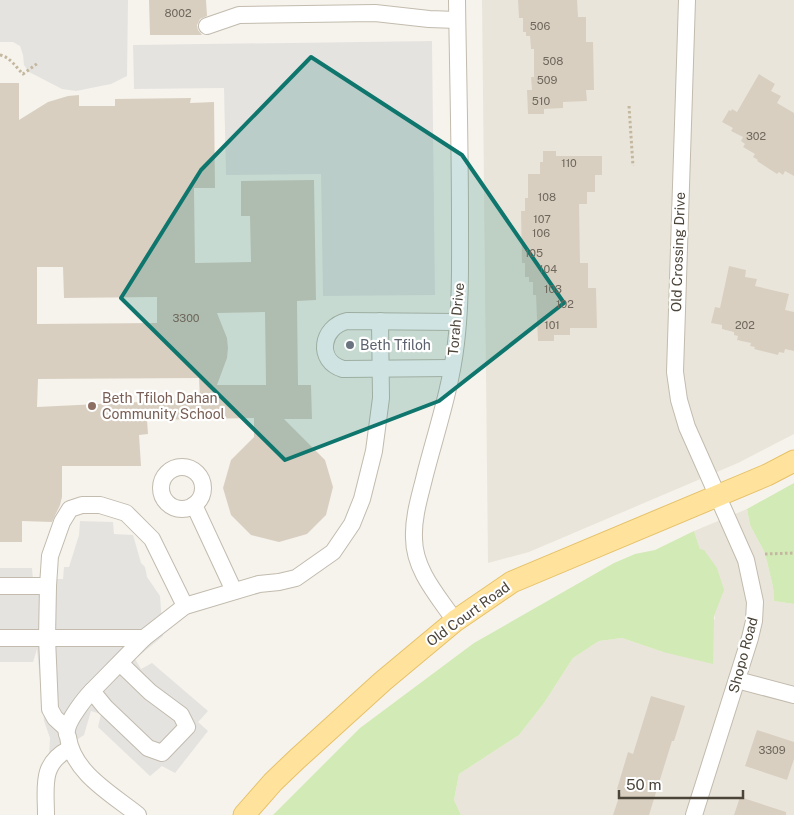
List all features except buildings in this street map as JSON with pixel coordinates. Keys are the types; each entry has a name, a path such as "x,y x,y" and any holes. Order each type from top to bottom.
{"main road":[{"name":"Old Court Road","path":"244,815 273,782 334,724 455,621 512,582 767,475 794,461"}],"street":[{"name":"Torah Drive","path":"455,621 427,580 417,558 414,523 452,368 458,322 460,152 457,0"},
{"name":"Old Crossing Drive","path":"687,0 675,372 679,400 687,427 719,495"},
{"path":"207,26 239,15 375,13 428,20 457,20"},
{"path":"67,730 84,699 144,638 185,606 234,591 296,578 333,552 344,538 352,524 362,498 374,451 381,398 380,321"},
{"path":"452,368 343,369 334,366 328,360 325,353 325,342 329,331 338,324 347,322 458,322"},
{"name":"Shopo Road","path":"694,815 752,630 755,602 746,560 719,495"},
{"path":"138,815 96,782 78,764 70,749 67,730 55,718 50,709 47,638 50,556 62,522 70,509 82,505 100,505 126,513 152,539 185,606"},
{"path":"194,505 234,591"},
{"path":"0,586 48,586"},
{"path":"0,638 144,638"},
{"path":"92,691 105,707 148,748 162,753 176,739 187,727 181,715 150,692 120,663"},
{"path":"737,680 794,695"},
{"path":"46,815 47,772 58,755 70,749"}],"path":[{"path":"0,55 4,55 23,74 38,63"},
{"path":"629,106 633,166"},
{"path":"765,554 794,554"}],"highlighted area":[{"path":"311,57 462,155 564,303 439,401 285,460 121,298 201,170"}],"shaded area":[{"path":"0,0 128,0 127,76 111,84 76,91 62,89 29,72 24,65 20,46 13,42 0,42"},
{"path":"482,0 794,0 794,434 738,463 529,552 488,563"},
{"path":"432,41 435,295 323,296 321,174 226,175 224,88 134,89 133,45"},
{"path":"747,509 750,525 765,553 773,587 774,601 794,604 794,815 461,815 454,800 459,774 519,735 544,703 573,658 599,641 622,638 663,652 715,619 702,555 694,531"},
{"path":"80,521 113,522 114,534 133,535 147,577 160,596 163,636 135,659 141,669 152,663 208,711 198,722 208,731 175,773 162,766 150,776 98,727 101,714 91,711 84,735 49,758 50,738 44,721 37,649 33,662 0,662 0,568 32,568 33,579 63,579 64,567 69,567 79,535"}],"green space":[{"path":"794,483 794,604 774,601 773,587 765,553 750,525 747,509"},
{"path":"694,531 700,549 704,550 717,568 724,590 714,616 713,664 663,652 622,638 599,641 573,658 544,703 519,735 459,774 454,800 461,815 273,815 360,728 474,643 614,563 635,554 655,550"}],"place":[{"name":"Beth Tfiloh","path":"350,345"},
{"name":"Beth Tfiloh Dahan Community School","path":"92,406"}]}
